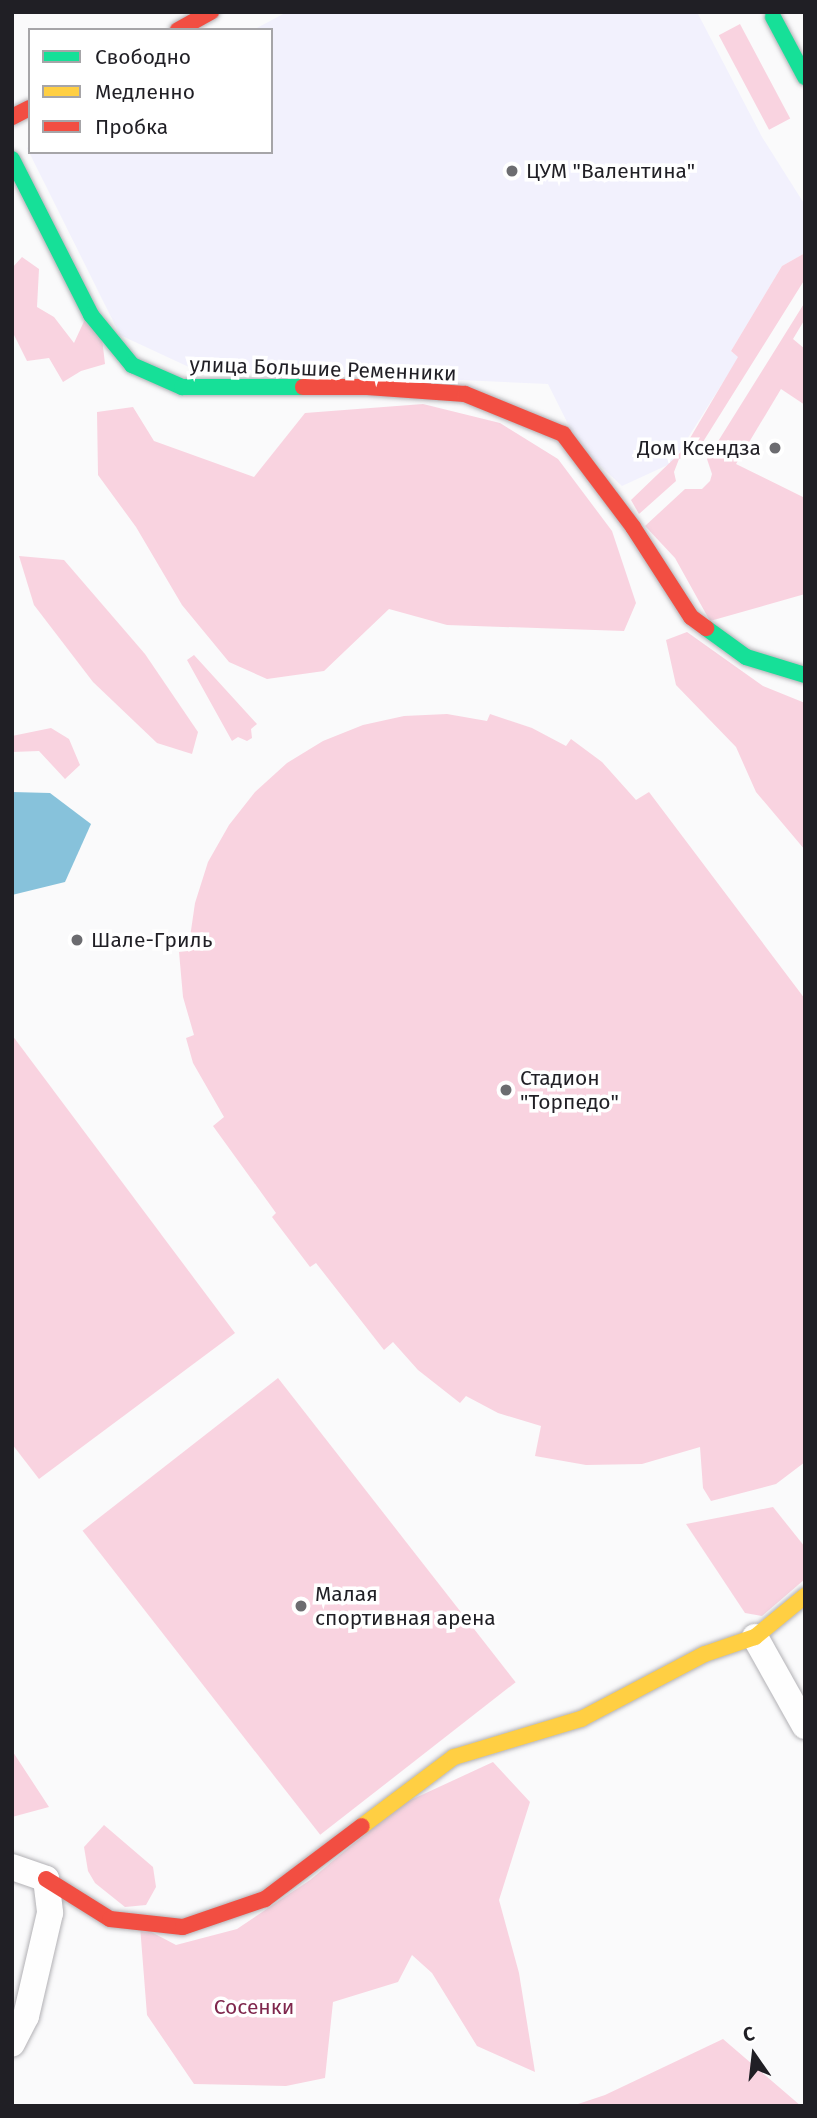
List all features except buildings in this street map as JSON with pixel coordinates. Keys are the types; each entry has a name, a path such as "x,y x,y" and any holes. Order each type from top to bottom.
{"street":[{"path":"182,28 211,12"},
{"path":"773,17 805,77"},
{"path":"12,117 28,109"},
{"name":"улица Большие Ременники","path":"12,159 91,315 132,365 182,387 367,387 465,394 563,434 633,527 691,617 746,657 805,675"},
{"path":"12,1867 46,1880 110,1919 183,1927 218,1917 265,1899 454,1757 581,1719 705,1654 755,1637 805,1596"},
{"path":"755,1637 805,1726"},
{"path":"12,2044 26,2016 50,1913 46,1880"}],"shaded area":[{"path":"287,12 697,12 762,137 805,205 805,253 782,266 731,351 739,357 672,463 622,486 579,446 548,384 191,368 120,335 30,154 273,154 273,28 257,28"}],"green space":[{"path":"740,24 790,118 769,130 719,35"},
{"path":"805,253 805,279 696,453 679,459 674,472 676,481 639,514 631,500 683,450 738,357 731,351 782,266"},
{"path":"22,257 39,269 37,307 54,317 74,343 86,317 102,338 105,364 81,371 63,382 49,358 27,361 12,331 12,268"},
{"path":"805,302 805,319 793,339 805,349 805,405 781,389 736,464 805,498 805,594 710,621 675,558 645,526 685,489 702,489 710,481 712,474 707,459"},
{"path":"423,404 500,423 558,459 612,531 636,603 624,631 447,625 389,609 324,671 267,679 229,662 182,605 136,527 98,475 97,412 133,407 154,441 254,477 305,413"},
{"path":"19,556 64,560 145,654 198,732 192,754 157,743 93,682 34,605"},
{"path":"687,632 763,686 805,703 805,850 756,792 736,747 676,685 666,640"},
{"path":"194,655 257,724 251,729 252,738 247,741 238,737 232,741 187,660"},
{"name":"Стадион \"Торпедо\"","path":"447,714 487,721 490,714 532,728 566,746 571,739 602,762 636,800 649,792 805,999 805,1462 776,1484 711,1501 703,1488 700,1447 642,1464 586,1465 535,1456 541,1426 498,1413 466,1396 460,1403 418,1370 393,1342 384,1350 316,1263 310,1267 272,1217 276,1213 213,1126 224,1117 193,1063 186,1038 194,1035 183,997 179,952 188,951 195,903 208,862 229,825 255,792 287,763 323,741 363,725 404,716"},
{"path":"51,728 69,739 80,765 65,779 39,751 12,752 12,736"},
{"path":"12,1035 235,1333 39,1479 12,1444"},
{"name":"Малая спортивная арена","path":"278,1378 516,1682 320,1835 83,1531"},
{"path":"773,1507 805,1547 805,1579 762,1616 745,1613 686,1524"},
{"path":"12,1750 13,1752 49,1807 12,1817"},
{"name":"Сосенки","path":"493,1762 530,1802 499,1900 519,1973 535,2072 477,2046 432,1973 412,1955 398,1982 333,2002 325,2078 286,2086 194,2084 147,2015 140,1926 176,1945 237,1929 310,1880 400,1805"},
{"path":"104,1825 153,1867 156,1887 146,1905 125,1907 95,1883 88,1871 84,1847"},
{"path":"723,2039 801,2106 572,2106 605,2095"}],"water":[{"path":"12,792 50,793 91,824 65,882 12,895"}],"traffic: fast":[{"path":"773,17 805,77"},
{"path":"12,159 91,315 132,365 182,387 303,387"},
{"path":"706,628 746,657 805,675"}],"traffic: slow":[{"path":"362,1826 454,1757 581,1719 705,1654 755,1637 805,1596"}],"traffic: jam":[{"path":"182,28 211,12"},
{"path":"12,117 28,109"},
{"path":"303,387 367,387 465,394 563,434 633,527 691,617 706,628"},
{"path":"46,1879 110,1919 183,1927 265,1899 362,1826"}],"place":[{"name":"ЦУМ \"Валентина\"","path":"512,171"},
{"name":"Дом Ксендза","path":"775,448"},
{"name":"Шале-Гриль","path":"77,940"},
{"name":"Стадион \"Торпедо\"","path":"506,1090"},
{"name":"Малая спортивная арена","path":"301,1606"}]}
